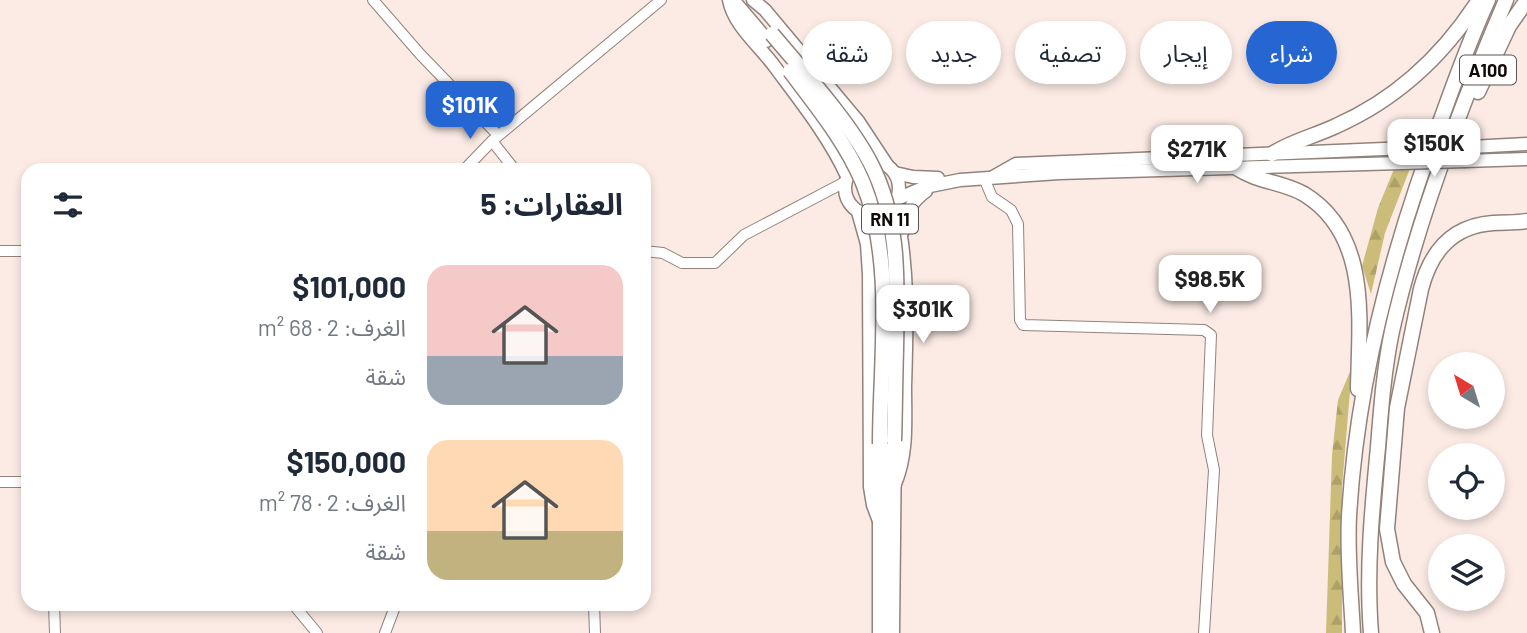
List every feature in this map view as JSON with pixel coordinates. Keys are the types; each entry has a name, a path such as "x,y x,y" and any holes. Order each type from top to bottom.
{"highway":[{"name":"RN 11","path":"731,0 769,37"},
{"name":"RN 11","path":"745,0 844,145 872,207 883,283 887,442 879,521 880,633"},
{"path":"1272,154 1287,145 1361,115 1389,98 1440,52 1479,0"},
{"path":"1353,633 1349,517 1369,366 1390,268 1418,180 1488,0"},
{"path":"1372,630 1369,536 1382,397 1391,334 1411,258 1451,142 1506,0"},
{"name":"A100","path":"1451,142 1463,125 1509,26 1527,0"},
{"path":"1235,167 1253,178 1288,187 1315,201 1330,215 1351,250 1358,286 1357,443"},
{"path":"1442,633 1436,611 1417,589 1408,573 1397,538 1395,502 1404,416 1425,298 1436,268 1448,249 1458,240 1506,224 1527,221"},
{"path":"1432,633 1427,613 1404,584 1393,562 1387,528 1393,441 1401,385 1423,282 1439,249 1458,233 1490,223 1506,224"},
{"name":"RN 11","path":"887,442 895,484 892,633"}],"main road":[{"name":"RN 11","path":"731,0 735,17 823,133 846,179"},
{"path":"753,0 765,10 858,121 899,183 896,202"},
{"path":"988,178 1016,164 1527,144"},
{"path":"960,180 913,177 877,161 865,162 855,167 846,179 847,199 858,212 870,216 881,214 896,202 925,187 960,180 1235,167 1527,159"},
{"path":"903,242 904,219 909,208 918,197 939,184"},
{"name":"RN 11","path":"895,484 904,447 906,334 903,242 896,202"},
{"name":"RN 11","path":"858,212 869,259 870,487 879,521"}],"street":[{"path":"373,0 495,138 511,163"},
{"path":"471,163 495,138 662,0"},
{"path":"988,178 992,197 1011,210 1018,224 1020,320 1023,325 1205,330 1211,335 1208,435 1214,470 1204,633"},
{"path":"651,252 663,253 682,263 716,263 744,235 846,179"},
{"path":"0,251 21,251"},
{"path":"0,482 21,482"},
{"path":"54,611 55,633"},
{"path":"299,611 317,633"},
{"path":"385,633 393,611"},
{"path":"594,611 595,633"}],"green space":[{"path":"1411,166 1385,233 1371,294 1362,266 1378,208 1394,169"},
{"path":"1352,367 1342,487 1342,633 1326,633 1332,455 1338,400"}]}
